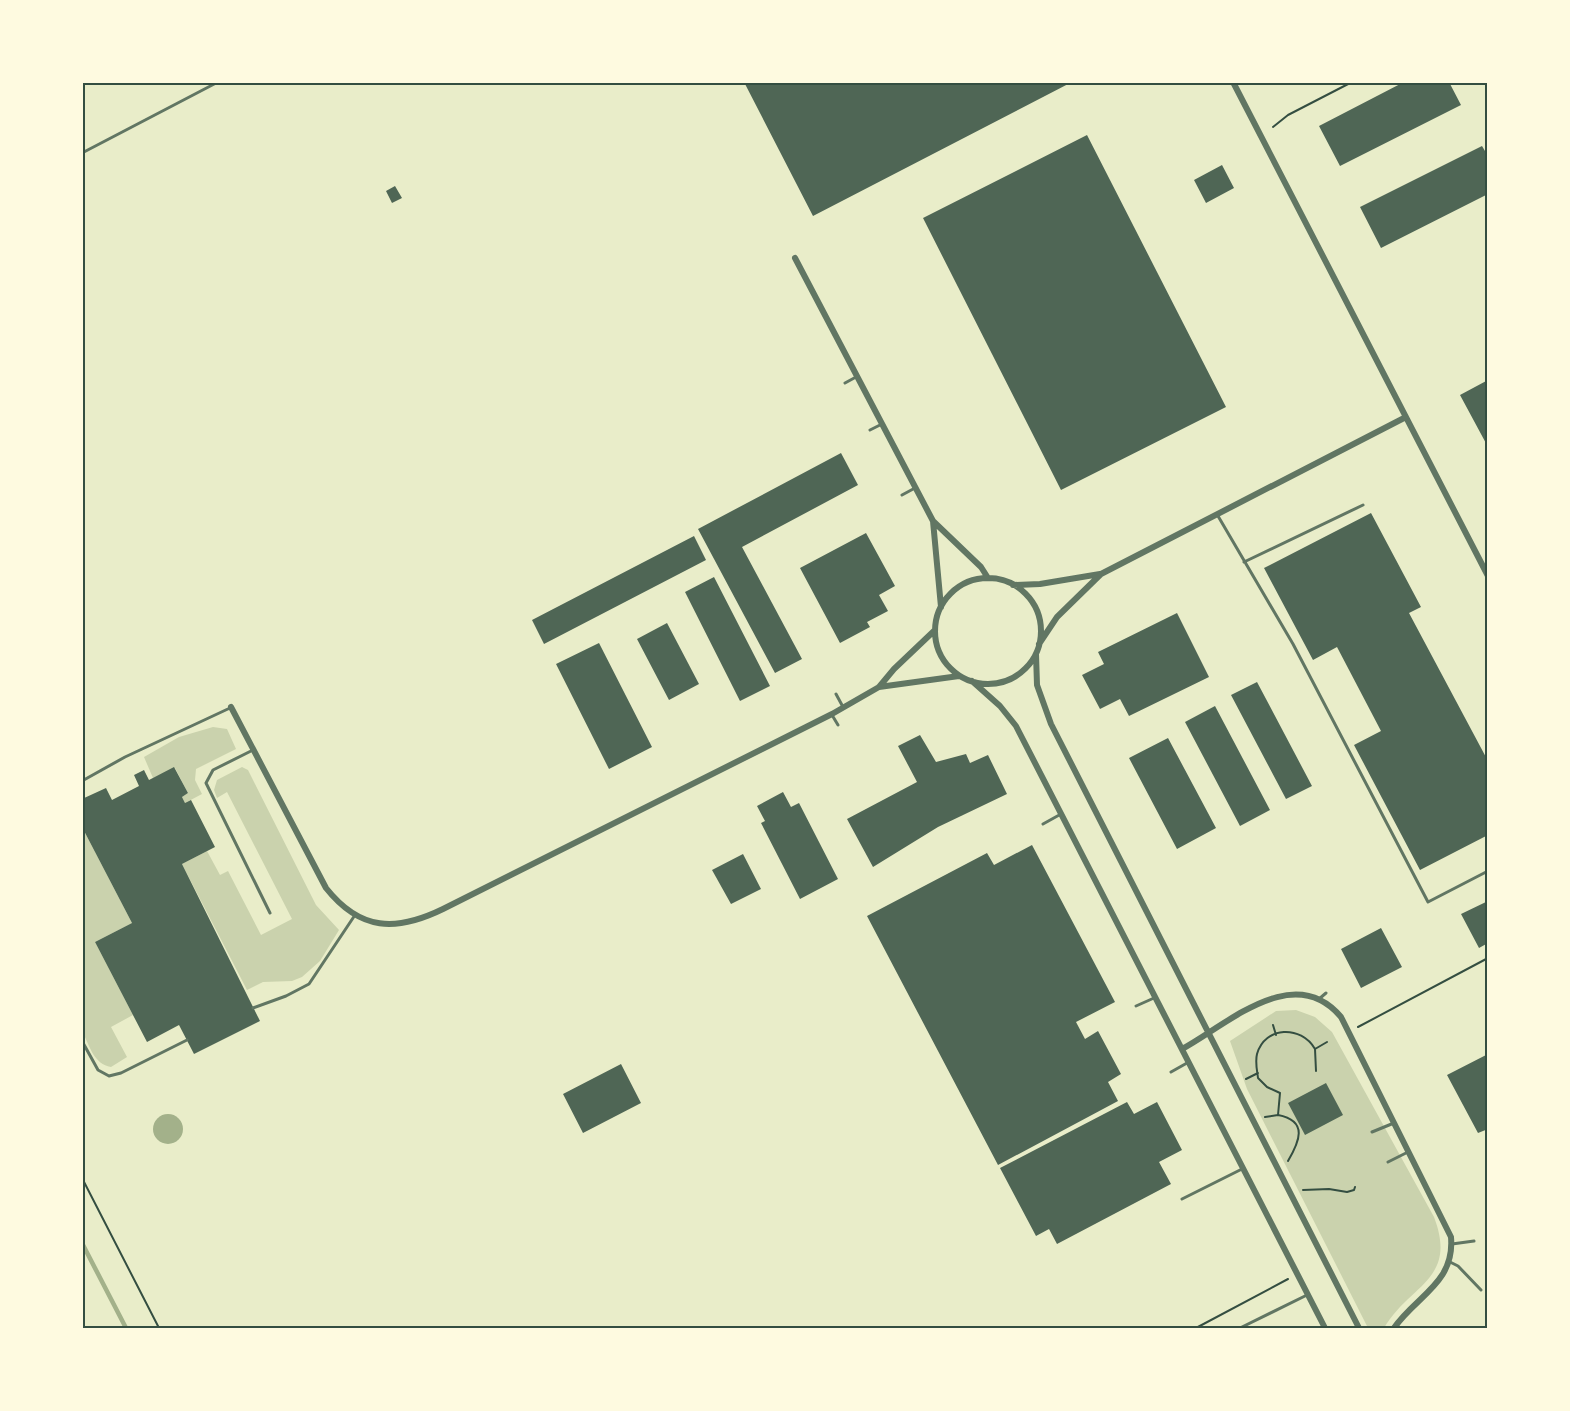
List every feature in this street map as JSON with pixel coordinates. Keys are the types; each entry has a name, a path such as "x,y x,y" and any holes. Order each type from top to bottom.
{"street":[{"path":"1233,82 1488,576"},
{"path":"795,258 933,521 981,567 988,578"},
{"path":"933,521 941,607 935,630 938,648 946,663 959,675 987,684 1002,682 1028,666 1057,617 1101,574 1406,417"},
{"path":"941,607 960,586 974,580 988,578 1013,585 1049,583 1101,574"},
{"path":"1013,585 1031,600 1036,610 1040,621 1040,644"},
{"path":"879,687 894,669 935,630"},
{"path":"1036,654 1037,685 1048,717 1359,1329"},
{"path":"231,707 326,888 344,908 355,915 380,924 399,924 425,918 831,714 879,687 959,675"},
{"path":"972,681 1000,706 1016,726 1325,1329"},
{"path":"1182,1049 1236,1015 1280,995 1300,994 1319,999 1341,1017 1449,1230 1452,1245 1450,1262 1441,1280 1395,1329"}],"lane":[{"path":"82,153 218,82"},
{"path":"845,383 857,376"},
{"path":"870,430 882,424"},
{"path":"903,495 915,488"},
{"path":"1245,562 1363,505"},
{"path":"1217,514 1293,644 1428,902 1488,871"},
{"path":"836,694 843,707"},
{"path":"82,781 231,707"},
{"path":"831,714 838,725"},
{"path":"253,750 213,770 206,783 270,913"},
{"path":"1043,824 1061,814"},
{"path":"253,1008 286,996 309,984 355,915"},
{"path":"1319,999 1326,993"},
{"path":"1136,1006 1155,997"},
{"path":"1341,1017 1348,1013"},
{"path":"82,1041 98,1070 109,1076 121,1073 186,1040"},
{"path":"1171,1072 1189,1063"},
{"path":"1372,1132 1395,1123"},
{"path":"1388,1162 1410,1151"},
{"path":"1182,1200 1242,1168"},
{"path":"1452,1245 1474,1241"},
{"path":"1450,1262 1458,1266 1481,1290"},
{"path":"1240,1329 1307,1294"}],"path":[{"path":"1273,127 1288,115 1352,82"},
{"path":"1357,1028 1488,958"},
{"path":"1274,1025 1276,1035"},
{"path":"1278,1115 1280,1094 1262,1083 1258,1073 1256,1060 1266,1040 1276,1035 1297,1032 1315,1049 1316,1071"},
{"path":"1315,1049 1327,1042"},
{"path":"1246,1079 1258,1073"},
{"path":"1265,1117 1278,1115 1292,1120 1298,1128 1298,1144 1288,1161"},
{"path":"82,1178 159,1329"},
{"path":"1303,1190 1329,1188 1347,1192 1354,1190 1355,1187"},
{"path":"1196,1329 1290,1278"}],"shaded area":[{"path":"213,727 227,729 236,749 196,769 195,780 202,794 185,803 182,797 188,793 175,768 153,778 144,757 179,737"},
{"path":"242,767 248,770 316,905 339,930 320,961 302,977 292,981 263,982 247,990 182,864 207,851 220,875 228,871 261,935 292,919 227,792 217,798 214,790 217,780"},
{"path":"82,827 132,923 95,942 133,1015 111,1027 127,1057 111,1067 97,1059 83,1033"},
{"path":"1296,1010 1315,1017 1332,1032 1434,1217 1440,1238 1440,1255 1436,1268 1428,1280 1395,1313 1384,1328 1368,1328 1247,1089 1230,1041 1276,1011"},
{"path":"168,1114 179,1118 183,1129 179,1140 168,1144 157,1140 153,1129 157,1118"}],"building":[{"path":"744,82 1072,82 813,216"},
{"path":"1404,82 1449,82 1461,105 1340,166 1319,126"},
{"path":"1087,135 1226,407 1061,490 923,218"},
{"path":"1482,146 1488,156 1488,194 1381,248 1360,207"},
{"path":"1222,165 1234,188 1206,203 1194,180"},
{"path":"395,186 402,198 392,203 386,191"},
{"path":"1488,380 1488,447 1460,395"},
{"path":"841,453 858,485 742,547 802,659 775,673 698,529"},
{"path":"1371,513 1421,607 1409,613 1488,761 1488,835 1420,870 1354,745 1381,731 1337,647 1313,660 1264,568"},
{"path":"866,533 895,586 879,595 888,611 867,622 870,627 840,643 800,568"},
{"path":"694,536 706,560 544,644 532,620"},
{"path":"714,577 770,686 740,701 685,592"},
{"path":"1177,613 1209,677 1129,716 1120,699 1100,709 1082,675 1104,664 1098,652"},
{"path":"667,623 699,684 669,700 637,639"},
{"path":"599,643 652,747 609,769 556,664"},
{"path":"1257,682 1312,786 1286,799 1231,695"},
{"path":"1215,706 1270,810 1240,826 1185,722"},
{"path":"920,735 936,762 966,754 970,763 988,755 1007,794 938,827 873,867 847,819 917,782 898,746"},
{"path":"1168,738 1216,828 1177,849 1129,758"},
{"path":"174,767 188,793 182,797 185,803 191,800 215,847 182,864 260,1021 194,1054 179,1025 147,1042 95,942 132,923 82,827 82,799 106,788 112,800 139,786 134,775 144,770 149,780"},
{"path":"783,792 791,807 799,803 838,879 800,899 761,823 765,821 757,806"},
{"path":"1032,845 1115,1002 1076,1022 1085,1039 1098,1031 1121,1074 1108,1082 1118,1101 998,1165 867,916 987,853 994,865"},
{"path":"743,854 761,889 731,904 712,870"},
{"path":"1488,901 1488,943 1479,948 1461,914"},
{"path":"1381,928 1402,967 1361,988 1341,949"},
{"path":"1488,1054 1488,1129 1478,1133 1447,1075"},
{"path":"621,1064 641,1103 583,1133 563,1094"},
{"path":"1326,1083 1343,1115 1305,1135 1288,1103"},
{"path":"1127,1102 1134,1114 1157,1102 1182,1150 1159,1162 1171,1184 1057,1244 1049,1229 1036,1236 1000,1168"}],"waterway":[{"path":"82,1243 126,1328"}]}
